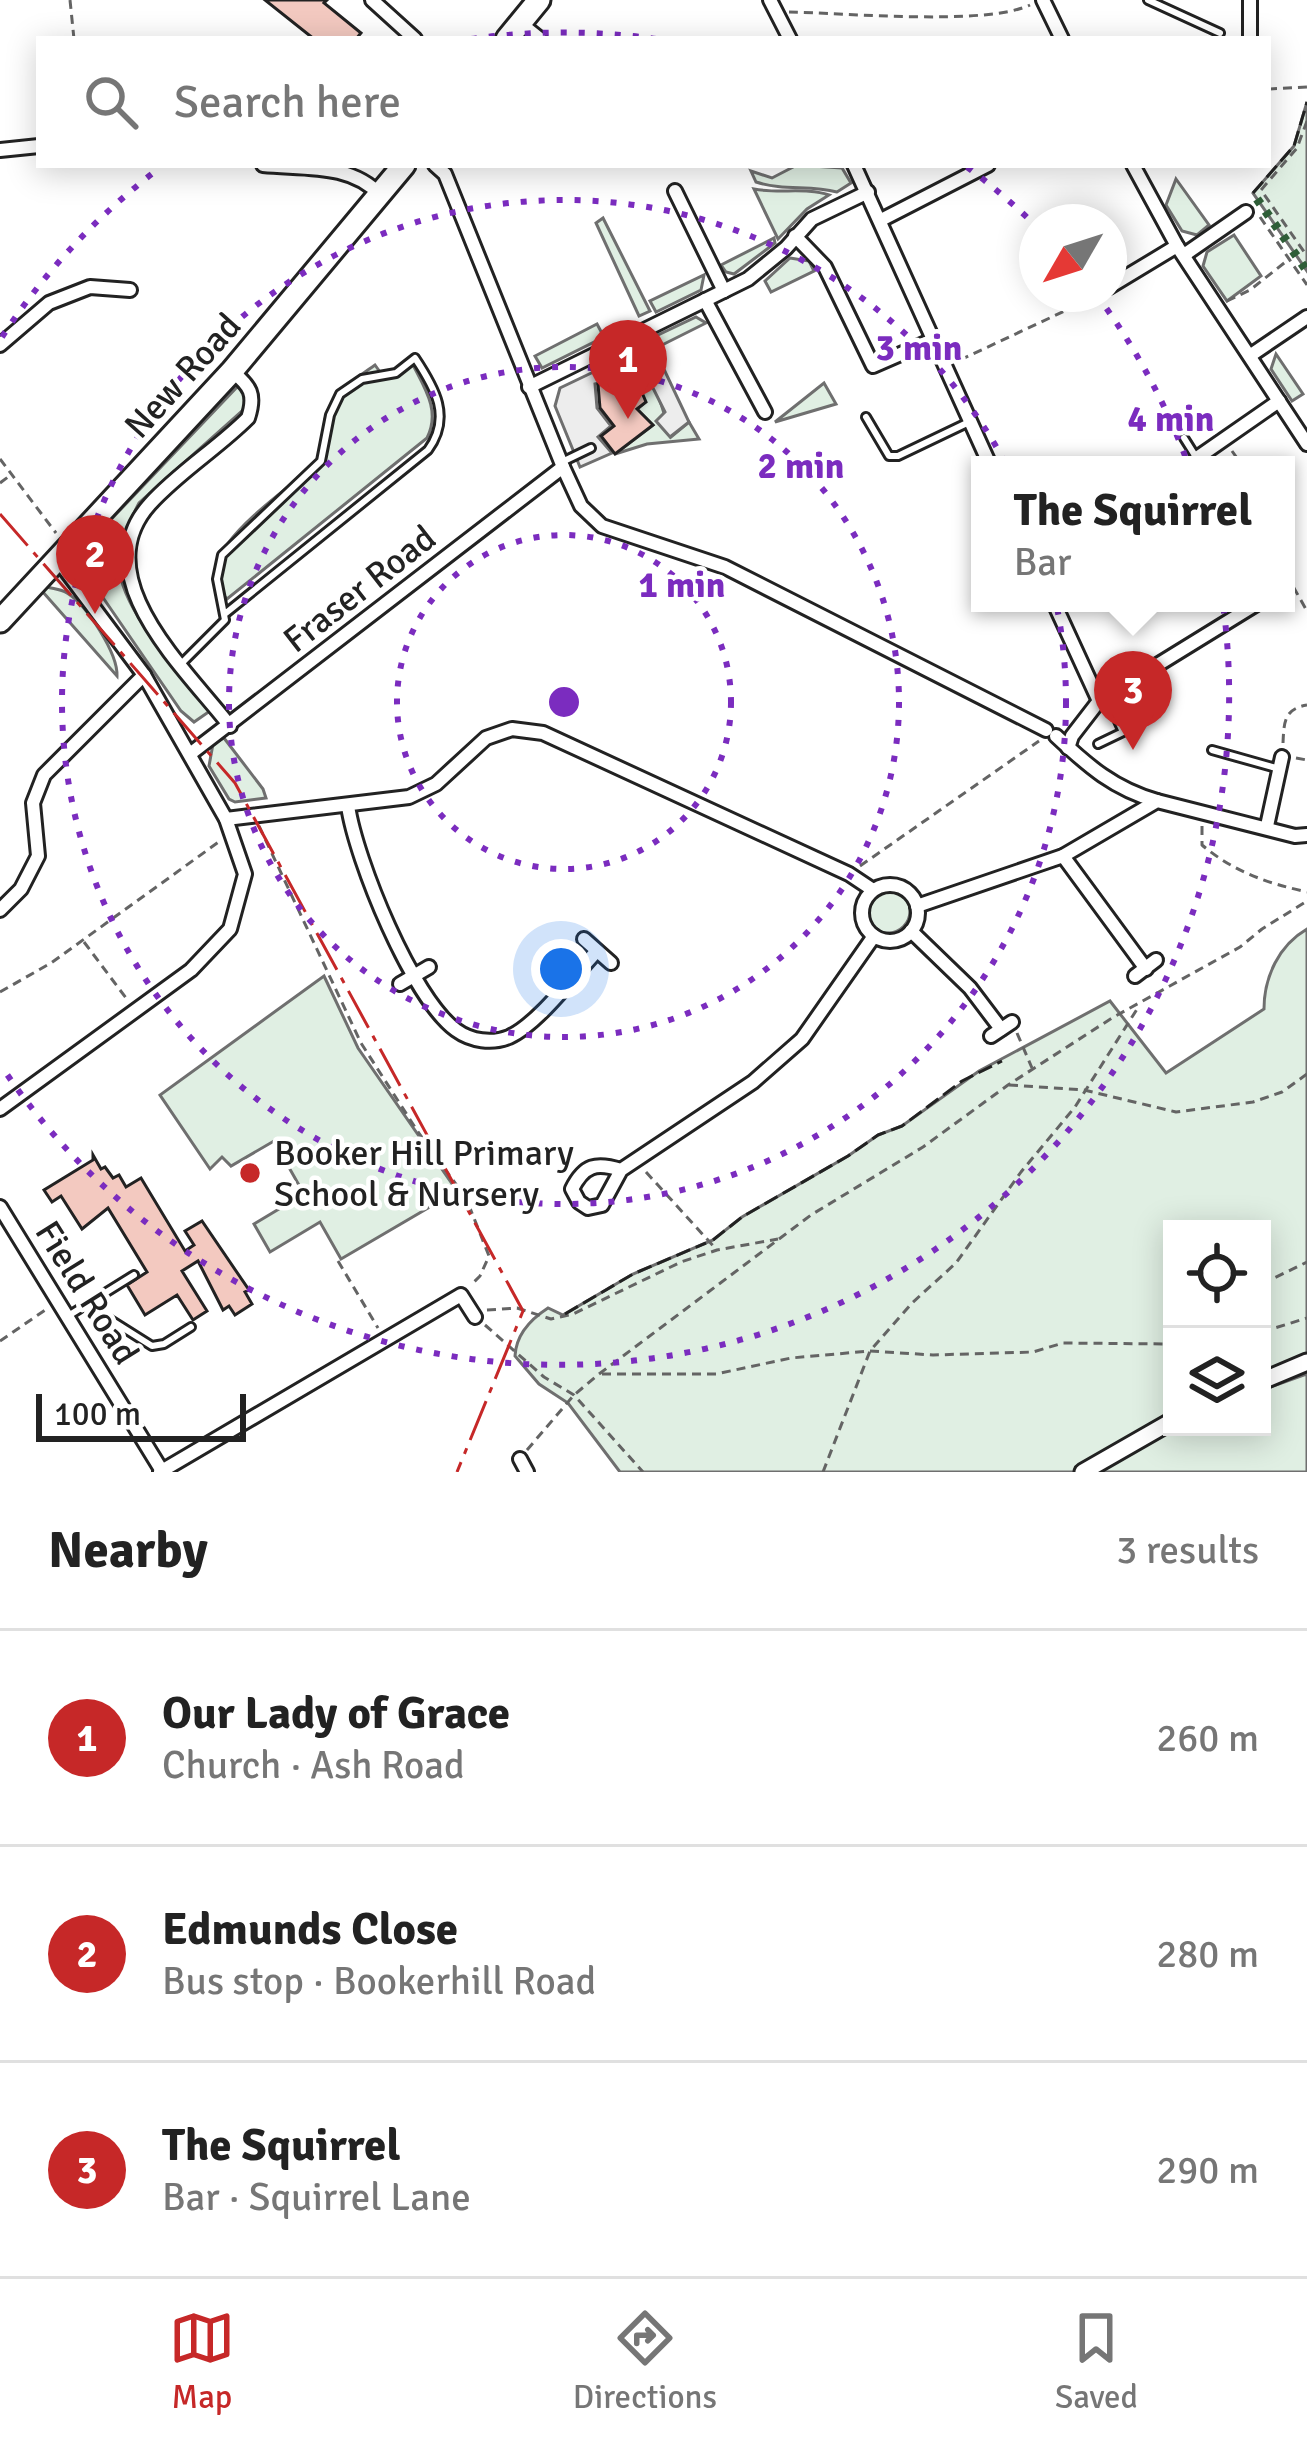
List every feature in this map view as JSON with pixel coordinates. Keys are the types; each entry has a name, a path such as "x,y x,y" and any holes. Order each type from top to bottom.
{"highway":[{"path":"513,31 539,0"},
{"name":"New Road","path":"0,620 232,371 402,168"}],"street":[{"path":"372,0 412,36"},
{"path":"1042,0 1060,36"},
{"path":"1250,0 1250,36"},
{"path":"773,6 788,36"},
{"path":"0,150 36,146"},
{"path":"299,168 346,172 366,179 380,195"},
{"path":"438,168 445,174 561,465 580,506 602,526 725,568 1051,733 1084,764 1125,792 1201,814 1307,835"},
{"path":"856,168 986,456"},
{"path":"881,220 982,168"},
{"path":"1137,168 1180,250 1307,444"},
{"path":"675,190 724,291"},
{"path":"529,387 748,279 812,219 868,192"},
{"path":"1127,277 1250,206"},
{"path":"795,236 825,267 873,366 935,339"},
{"path":"0,345 49,303 90,287 130,290"},
{"path":"705,300 766,412"},
{"path":"1251,355 1307,317"},
{"path":"230,726 133,594 129,548 150,504 248,418 254,402 251,388 232,371"},
{"path":"1206,456 1279,401"},
{"name":"Fraser Road","path":"190,754 561,465"},
{"path":"0,1109 191,970 230,929 245,874 229,826 190,754 144,674 63,554"},
{"path":"1059,612 1103,699"},
{"path":"1068,748 1072,736 1103,699 1243,612"},
{"path":"0,910 21,890 38,856 33,803 44,775 144,674"},
{"path":"229,826 254,815 409,797 436,784 486,738 512,729 543,734 626,770 849,874 873,890"},
{"path":"1267,826 1281,763"},
{"path":"917,906 1063,856 1157,802"},
{"path":"348,806 370,890 439,1013 455,1030 474,1040 510,1036 596,952"},
{"path":"1063,856 1146,968"},
{"path":"900,886 911,894 917,906 911,931 893,940 874,936 862,918 862,908 873,890 900,886"},
{"path":"911,931 970,988 1002,1029"},
{"path":"621,1170 753,1082 802,1039 874,936"},
{"path":"584,939 610,963"},
{"path":"400,984 429,967"},
{"name":"Field Road","path":"0,1207 161,1472"},
{"path":"161,1472 461,1294 475,1316"},
{"path":"1271,1377 1307,1362"},
{"path":"1083,1472 1163,1425"},
{"path":"520,1459 527,1472"}],"lane":[{"path":"1148,0 1220,33"},
{"path":"182,663 219,630 226,613 420,459 434,442 442,422 440,410 415,358 396,373 362,379 340,394 320,460 230,543 217,567 226,613"},
{"path":"866,418 890,456 970,422"},
{"path":"1184,438 1195,456"},
{"path":"561,465 591,448"},
{"path":"1098,744 1123,732 1103,699"},
{"path":"1212,750 1281,763"},
{"path":"68,1316 134,1275"},
{"path":"87,1305 152,1346 191,1327"}],"path":[{"path":"70,0 74,36"},
{"path":"773,6 945,16 1020,10 1042,0"},
{"path":"1271,89 1307,87"},
{"path":"1307,121 1297,148 1250,206 1307,285"},
{"path":"1261,190 1307,256"},
{"path":"1285,253 1299,244"},
{"path":"1216,306 1250,290 1290,260"},
{"path":"948,366 1063,312"},
{"path":"1225,440 1236,456"},
{"path":"0,459 63,554"},
{"path":"0,483 12,473"},
{"path":"1281,763 1285,718 1292,709 1307,705"},
{"path":"849,874 1051,733"},
{"path":"1201,814 1202,845 1226,866 1307,892"},
{"path":"254,815 361,1043 466,1198 489,1256 480,1276 461,1294"},
{"path":"0,992 83,941 229,826"},
{"path":"520,1459 574,1395 779,1238 1112,1018 1240,947 1307,901"},
{"path":"83,941 136,1010"},
{"path":"823,1472 870,1351 956,1263 1084,1090 1140,1004"},
{"path":"1002,1029 1033,1070"},
{"path":"1008,1085 1084,1090 1177,1112 1211,1110 1282,1092 1307,1074"},
{"path":"635,1160 717,1250"},
{"path":"643,1472 574,1395 544,1377 475,1316 485,1310 517,1307 550,1319 573,1314 642,1278 717,1250 779,1238"},
{"path":"338,1261 385,1340"},
{"path":"1271,1280 1307,1262"},
{"path":"0,1341 59,1301"},
{"path":"1271,1329 1307,1318"},
{"path":"599,1374 640,1370 716,1374 791,1358 870,1351 933,1355 1033,1352 1063,1343 1163,1344"}],"green space":[{"path":"1307,102 1307,271 1253,193 1294,146"},
{"path":"791,168 842,168 851,183 837,192 777,186 756,182 751,171 772,178"},
{"path":"1176,179 1209,225 1197,235 1182,231 1166,205"},
{"path":"754,189 829,195 807,209 778,239"},
{"path":"603,218 650,311 639,316 596,223"},
{"path":"1234,235 1261,276 1227,301 1203,266 1207,252"},
{"path":"774,238 775,243 734,274 721,265"},
{"path":"790,258 809,261 814,271 771,292 765,281"},
{"path":"704,275 701,290 656,312 650,301"},
{"path":"696,317 706,323 660,346 656,336"},
{"path":"597,324 604,337 542,368 535,356"},
{"path":"1276,354 1303,394 1292,401 1271,369"},
{"path":"411,361 432,408 427,438 227,599 216,581 227,544 318,459 325,419 338,394 375,365 385,379"},
{"path":"640,372 657,394 671,437 689,422 699,439 647,444 615,454 653,425 637,409 645,402 637,382 623,383 622,374"},
{"path":"824,383 836,404 775,422"},
{"path":"239,385 249,398 243,410 139,503 119,558 130,603 210,711 194,722 181,711 84,570 81,551"},
{"path":"47,587 65,592 83,608 107,643 117,676 42,591"},
{"path":"224,738 266,798 229,799 209,766 213,744"},
{"path":"888,889 904,895 910,911 904,927 888,933 872,927 866,911 872,895"},
{"path":"1307,929 1307,1356 1271,1370 1271,1220 1163,1220 1163,1421 1076,1472 620,1472 568,1403 539,1384 515,1356 526,1328 548,1308 563,1315 633,1274 713,1240 742,1217 878,1135 902,1126 979,1071 1110,1001 1166,1073 1264,1009 1275,963"},
{"path":"324,976 358,1048 457,1191 341,1259 320,1222 270,1252 254,1224 304,1194 274,1141 231,1166 222,1157 210,1169 160,1095"},
{"path":"1307,1374 1307,1472 1097,1472 1163,1435 1271,1436 1271,1387"}],"shaded area":[{"path":"652,344 689,422 670,437 656,421 665,412 648,378 640,372 607,375 607,381 595,384 597,408 611,426 598,437 612,453 580,467 555,406 560,388"}],"building":[{"path":"265,0 327,0 324,3 361,33 310,36"},
{"path":"622,376 623,383 637,381 646,402 637,409 653,425 615,454 601,436 614,426 600,408 598,384"},
{"path":"93,1155 101,1169 105,1167 113,1178 119,1175 126,1187 141,1178 185,1251 194,1245 185,1231 202,1221 249,1290 245,1292 252,1304 235,1315 229,1306 223,1310 198,1261 182,1271 207,1311 193,1320 177,1295 145,1315 127,1285 147,1272 108,1208 82,1229 61,1196 52,1202 44,1190 93,1160"}],"hedge":[{"path":"1257,199 1290,246"},
{"path":"1293,251 1307,271"}],"fence":[{"path":"1253,193 1294,146 1307,102"},
{"path":"713,1240 742,1217 878,1135 902,1126 962,1081 1002,1061"},
{"path":"565,1314 633,1274 706,1243"}],"power":[{"path":"0,514 235,783 523,1311 457,1472"}],"place":[{"name":"Our Lady of Grace","path":"628,419"},
{"name":"Edmunds Close","path":"95,614"},
{"name":"The Squirrel","path":"1133,750"},
{"name":"Booker Hill Primary School & Nursery","path":"250,1173"}]}
